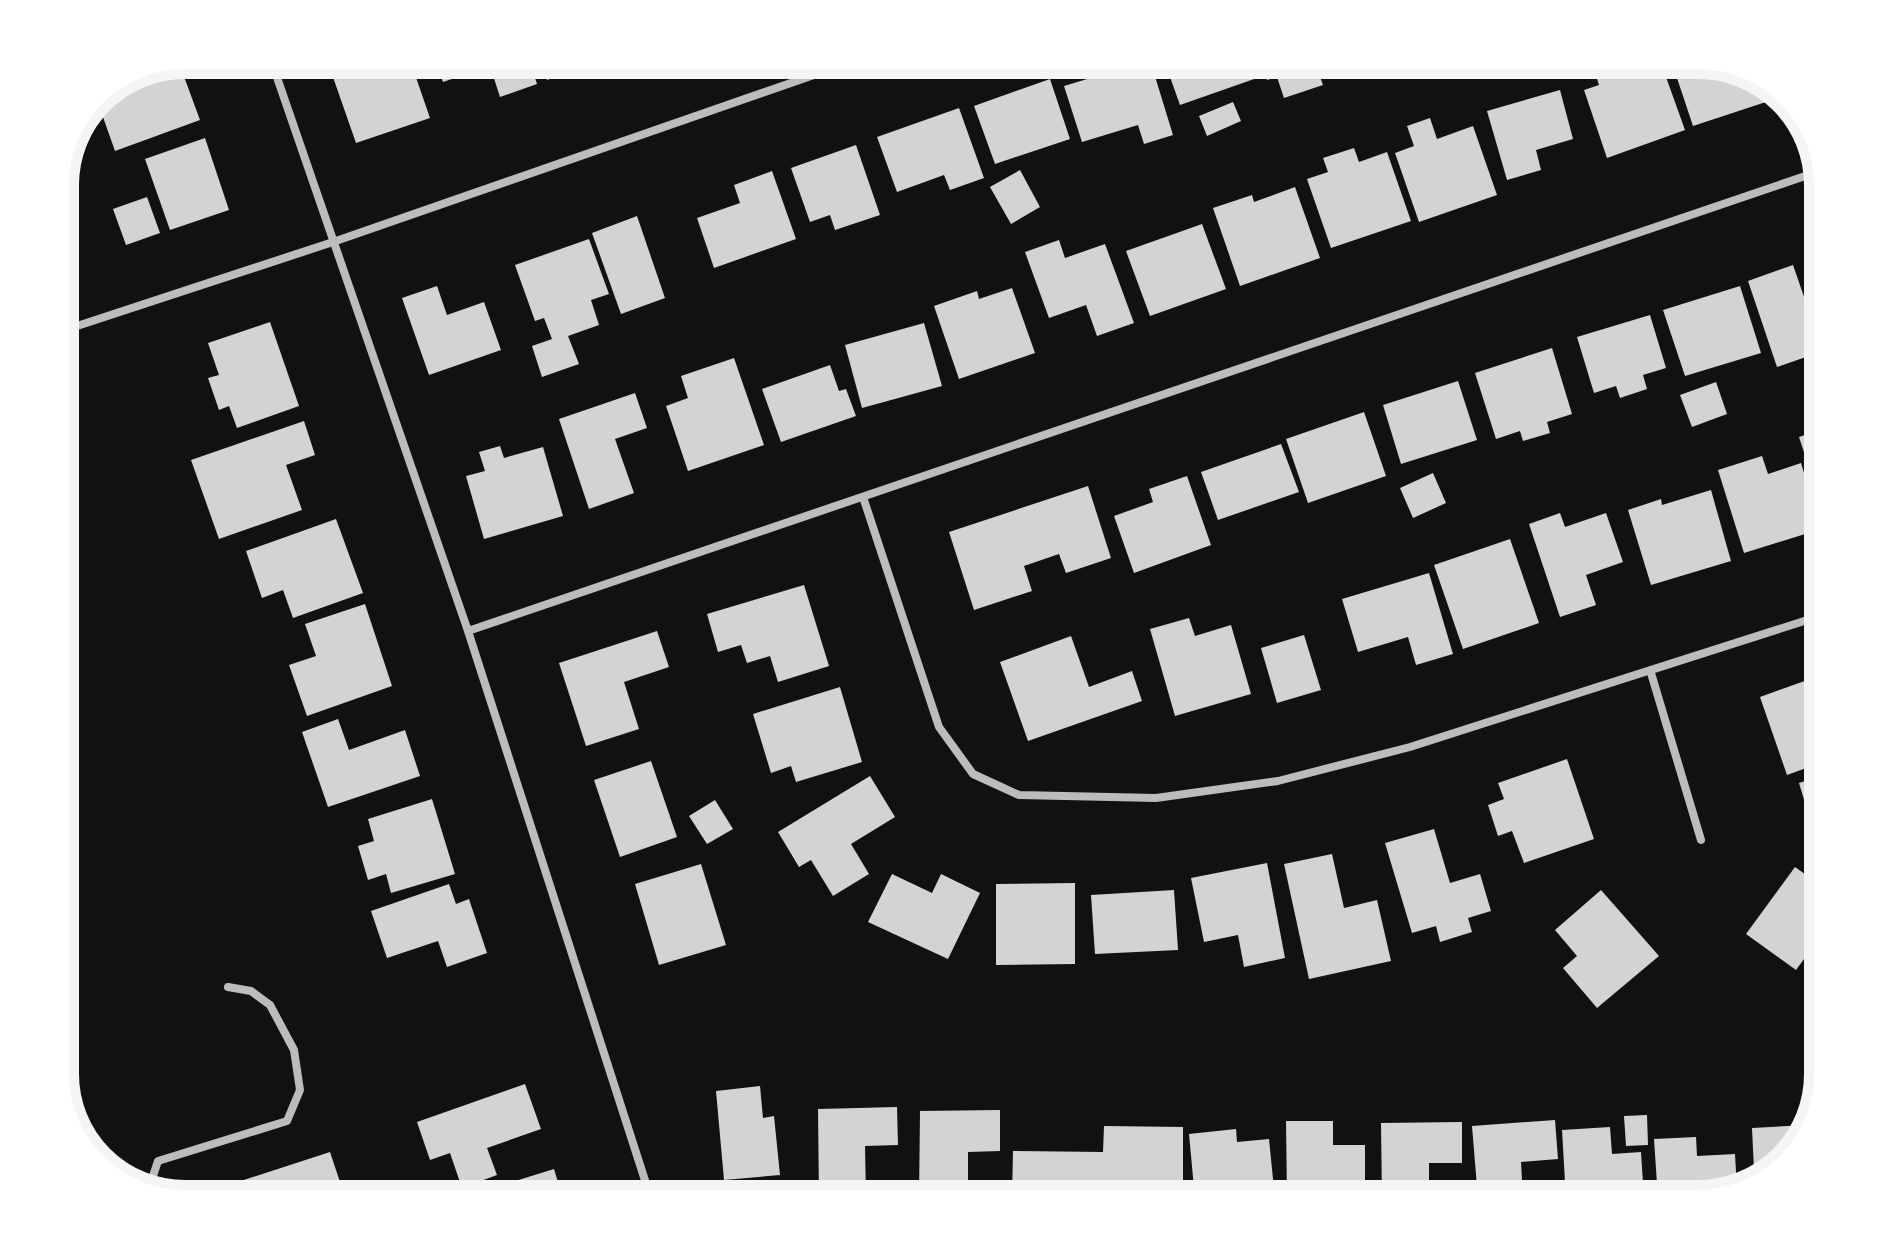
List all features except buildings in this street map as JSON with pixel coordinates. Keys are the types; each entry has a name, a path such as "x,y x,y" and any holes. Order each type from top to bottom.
{"street":[{"path":"276,74 468,631 646,1185"},
{"path":"74,327 333,242 817,74"},
{"path":"468,631 1808,175"},
{"path":"863,497 939,727 973,774 1019,795 1156,798 1278,781 1410,747 1651,673 1809,620"},
{"path":"1651,673 1701,840"},
{"path":"152,1180 158,1161 287,1121 300,1090 294,1050 270,1005 251,991 228,987"}]}
